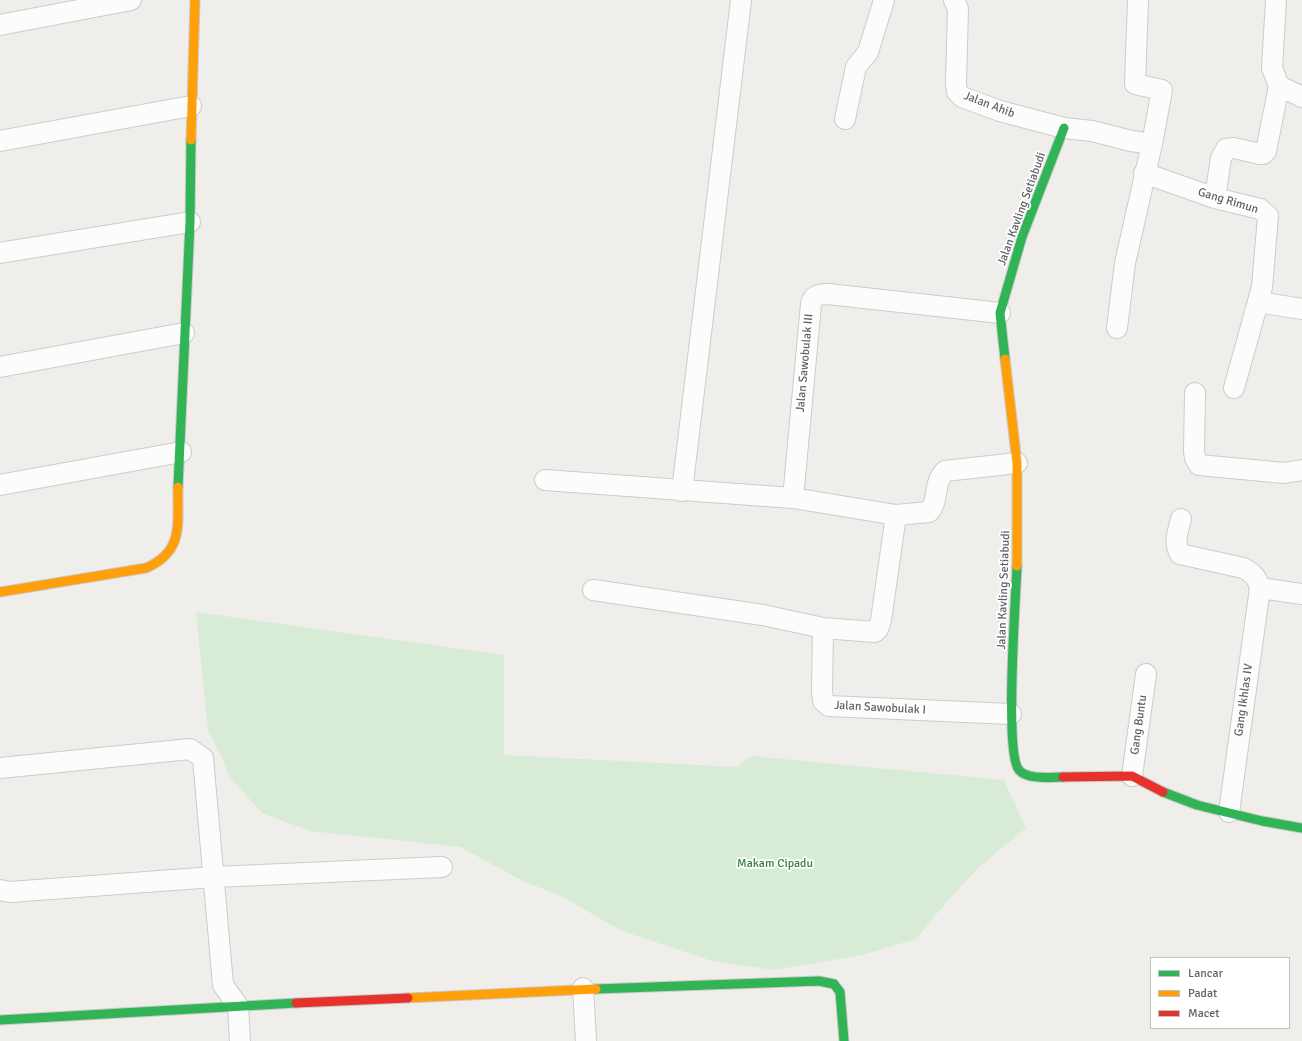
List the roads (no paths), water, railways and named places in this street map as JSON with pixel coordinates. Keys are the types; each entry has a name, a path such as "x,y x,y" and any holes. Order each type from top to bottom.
{"street":[{"path":"0,25 131,0"},
{"path":"0,592 146,568 162,562 172,551 176,539 190,222 191,106 195,0"},
{"path":"682,491 741,0"},
{"path":"846,119 856,67 868,52 884,0"},
{"name":"Jalan Ahib","path":"954,0 958,9 957,92 962,97 1000,111 1064,128"},
{"path":"1117,328 1125,263 1144,173 1152,144 1162,90 1135,84 1138,0"},
{"path":"1215,198 1221,158 1226,149 1234,148 1260,154 1263,154 1266,151 1278,86 1272,68 1276,0"},
{"path":"1278,86 1302,97"},
{"path":"0,141 191,106"},
{"path":"1064,128 1152,144"},
{"name":"Jalan Kavling Setiabudi","path":"1064,128 1022,237 1000,313 1017,463 1018,538 1011,714 1014,764 1020,772 1030,776 1077,778 1132,776 1166,794 1197,805 1229,812 1262,822 1302,828"},
{"name":"Gang Rimun","path":"1144,173 1215,198 1260,208 1268,216 1262,287 1258,302"},
{"path":"0,253 190,222"},
{"name":"Jalan Sawobulak III","path":"793,498 811,304 816,295 828,294 1000,313"},
{"path":"1234,388 1258,302 1302,309"},
{"path":"0,367 184,333"},
{"path":"1195,393 1194,451 1195,458 1199,465 1284,473 1302,470"},
{"path":"0,486 181,452"},
{"path":"545,480 793,498 896,515 929,512 934,506 936,486 939,477 945,471 1017,463"},
{"path":"593,590 763,615 823,628 869,632 878,629 896,515"},
{"path":"1181,519 1176,538 1176,547 1180,554 1243,568 1253,572 1258,579 1260,588 1302,594"},
{"name":"Gang Ikhlas IV","path":"1229,812 1260,588"},
{"name":"Jalan Sawobulak I","path":"823,628 822,691 823,701 829,706 1011,714"},
{"name":"Gang Buntu","path":"1132,776 1146,674"},
{"path":"0,768 190,749 203,758 223,985 238,1006 240,1041"},
{"path":"0,890 10,892 214,877 442,867"},
{"path":"0,1020 7,1021 238,1006 583,988 820,981 834,984 840,992 844,1041"},
{"path":"583,988 586,1041"}],"park label":[{"name":"Makam Cipadu","path":"775,864"}]}
